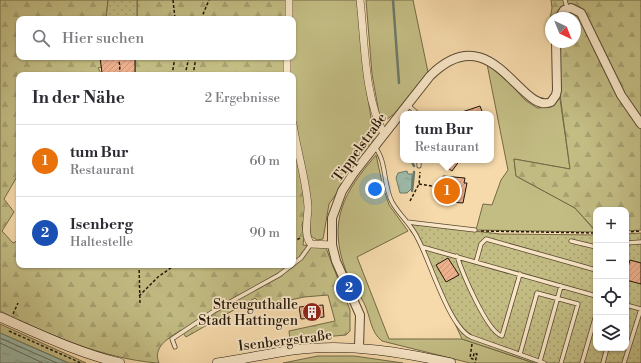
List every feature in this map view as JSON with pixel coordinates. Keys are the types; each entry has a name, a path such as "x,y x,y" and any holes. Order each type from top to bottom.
{"main road":[{"path":"0,316 8,325 120,363"},
{"name":"Isenbergstraße","path":"217,363 302,349 359,347 402,352 451,363"}],"street":[{"path":"289,16 290,0"},
{"path":"360,0 368,75 376,119 384,134"},
{"path":"566,4 576,10 584,18 621,95 641,124"},
{"name":"Tippelstraße","path":"402,111 437,69 454,59 469,56 488,61 499,68 534,100 547,104 553,100 557,90 556,48"},
{"path":"287,60 287,72"},
{"name":"Tippelstraße","path":"359,347 360,315 336,261 332,245 331,228 335,207 353,174 400,113"},
{"path":"296,137 306,180 308,212 307,238 310,244 332,245"}],"lane":[{"path":"407,104 415,111"},
{"path":"374,146 380,154 386,186 391,202 407,222 422,247 452,315 465,334 544,363"},
{"path":"407,222 475,230"},
{"path":"476,262 481,244 486,239 593,269"},
{"path":"571,241 593,246"},
{"path":"629,243 641,242"},
{"path":"296,262 301,258 310,244"},
{"path":"422,247 593,295"},
{"path":"457,256 464,275 481,308 492,328 498,335 502,336 520,274"},
{"path":"175,347 172,339 214,311 289,268"},
{"path":"540,361 561,286"},
{"path":"520,354 537,293 578,304 561,363"},
{"path":"624,363 639,322 641,309 629,306"},
{"path":"582,363 593,325"},
{"path":"603,363 606,351"}],"path":[{"path":"173,0 175,16"},
{"path":"203,16 209,0"},
{"path":"119,60 119,72"},
{"path":"172,72 174,60"},
{"path":"186,72 188,60"},
{"path":"194,72 196,60"},
{"path":"410,201 418,184 419,166"},
{"path":"418,184 438,187"},
{"path":"475,230 593,233"},
{"path":"629,232 641,232"},
{"path":"139,268 140,304"},
{"path":"139,296 158,276 170,268"},
{"path":"18,303 8,325 81,363"},
{"path":"465,334 473,344 470,358 472,359 474,353 477,354 475,363"}],"green space":[{"path":"0,0 108,0 106,16 16,16 16,60 101,60 102,67 98,68 100,72 16,72 16,178 4,199 14,212 2,231 13,243 16,242 16,268 296,268 296,149 304,181 306,213 302,225 304,236 303,245 326,248 350,310 350,331 346,335 290,340 289,331 335,321 328,295 304,297 263,306 255,298 186,337 181,330 176,333 160,348 157,357 159,363 157,363 96,351 57,337 0,311"},
{"path":"108,0 137,0 137,16 106,16"},
{"path":"137,0 287,0 286,16 137,16"},
{"path":"292,0 357,0 364,75 373,130 373,143 329,204 323,239 317,240 311,236 296,129 296,72 290,72 290,60 296,60 296,16 292,16"},
{"path":"366,0 413,0 428,72 394,114 386,120 379,113 372,74"},
{"path":"551,0 641,0 641,230 629,231 629,207 593,207 593,228 575,208 516,176 514,159 570,169 554,48 581,48 581,12 551,12"},
{"path":"135,60 285,60 285,72 135,72"},
{"path":"487,64 505,78 525,100 537,108 551,107 559,92 570,169 514,159 516,176 575,208 593,229 593,232 476,230 483,204 492,205 501,180 508,170"},
{"path":"376,155 383,187 389,205 408,231 357,257 389,339 462,339 534,363 470,363 382,341 378,337 373,329 364,303 346,271 338,237 342,208 347,195"},
{"path":"413,224 500,234 593,235 593,351 629,351 629,234 641,233 641,363 534,363 462,339 416,238 410,230"},
{"path":"0,324 86,363 69,363 0,333"},
{"path":"318,356 354,356 403,363 283,363"}],"water":[{"path":"407,171 408,174 412,174 412,188 407,193 400,193 396,178 398,173"},
{"path":"0,333 68,363 0,363"}],"building":[{"path":"100,60 135,60 135,72 102,72"},
{"path":"480,106 482,111 465,111"},
{"path":"441,163 458,163 452,171"},
{"path":"443,176 465,178 464,183 467,183 463,203 452,202 452,198 443,197"},
{"path":"448,258 459,275 446,282 436,265"},
{"path":"630,260 641,263 641,284 629,281"},
{"name":"Streuguthalle Stadt Hattingen","path":"323,305 324,317 301,319 299,307"}],"waterway":[{"path":"393,0 399,83"},
{"path":"412,191 414,172"}],"place":[{"name":"tum Bur","path":"447,191"},
{"name":"Isenberg","path":"349,288"},
{"name":"Streuguthalle Stadt Hattingen","path":"312,312"}]}
